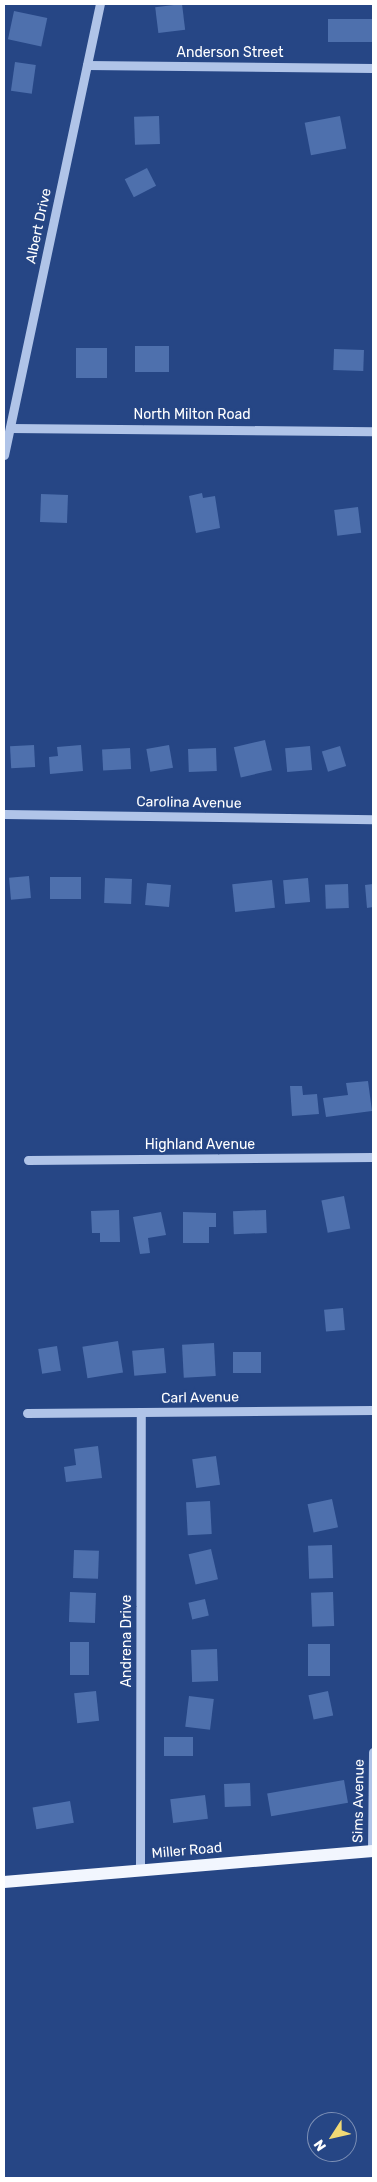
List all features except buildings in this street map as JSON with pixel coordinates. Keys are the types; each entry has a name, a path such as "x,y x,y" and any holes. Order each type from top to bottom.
{"main road":[{"name":"Miller Road","path":"4,1882 373,1851"}],"street":[{"name":"Albert Drive","path":"4,454 100,4"},
{"name":"Anderson Street","path":"87,65 373,68"},
{"name":"North Milton Road","path":"10,428 373,430"},
{"name":"Carolina Avenue","path":"4,814 373,819"},
{"name":"Highland Avenue","path":"28,1160 373,1157"},
{"name":"Carl Avenue","path":"27,1413 373,1410"},
{"name":"Andrena Drive","path":"140,1870 141,1412"},
{"name":"Sims Avenue","path":"373,1752 373,1851"}]}
